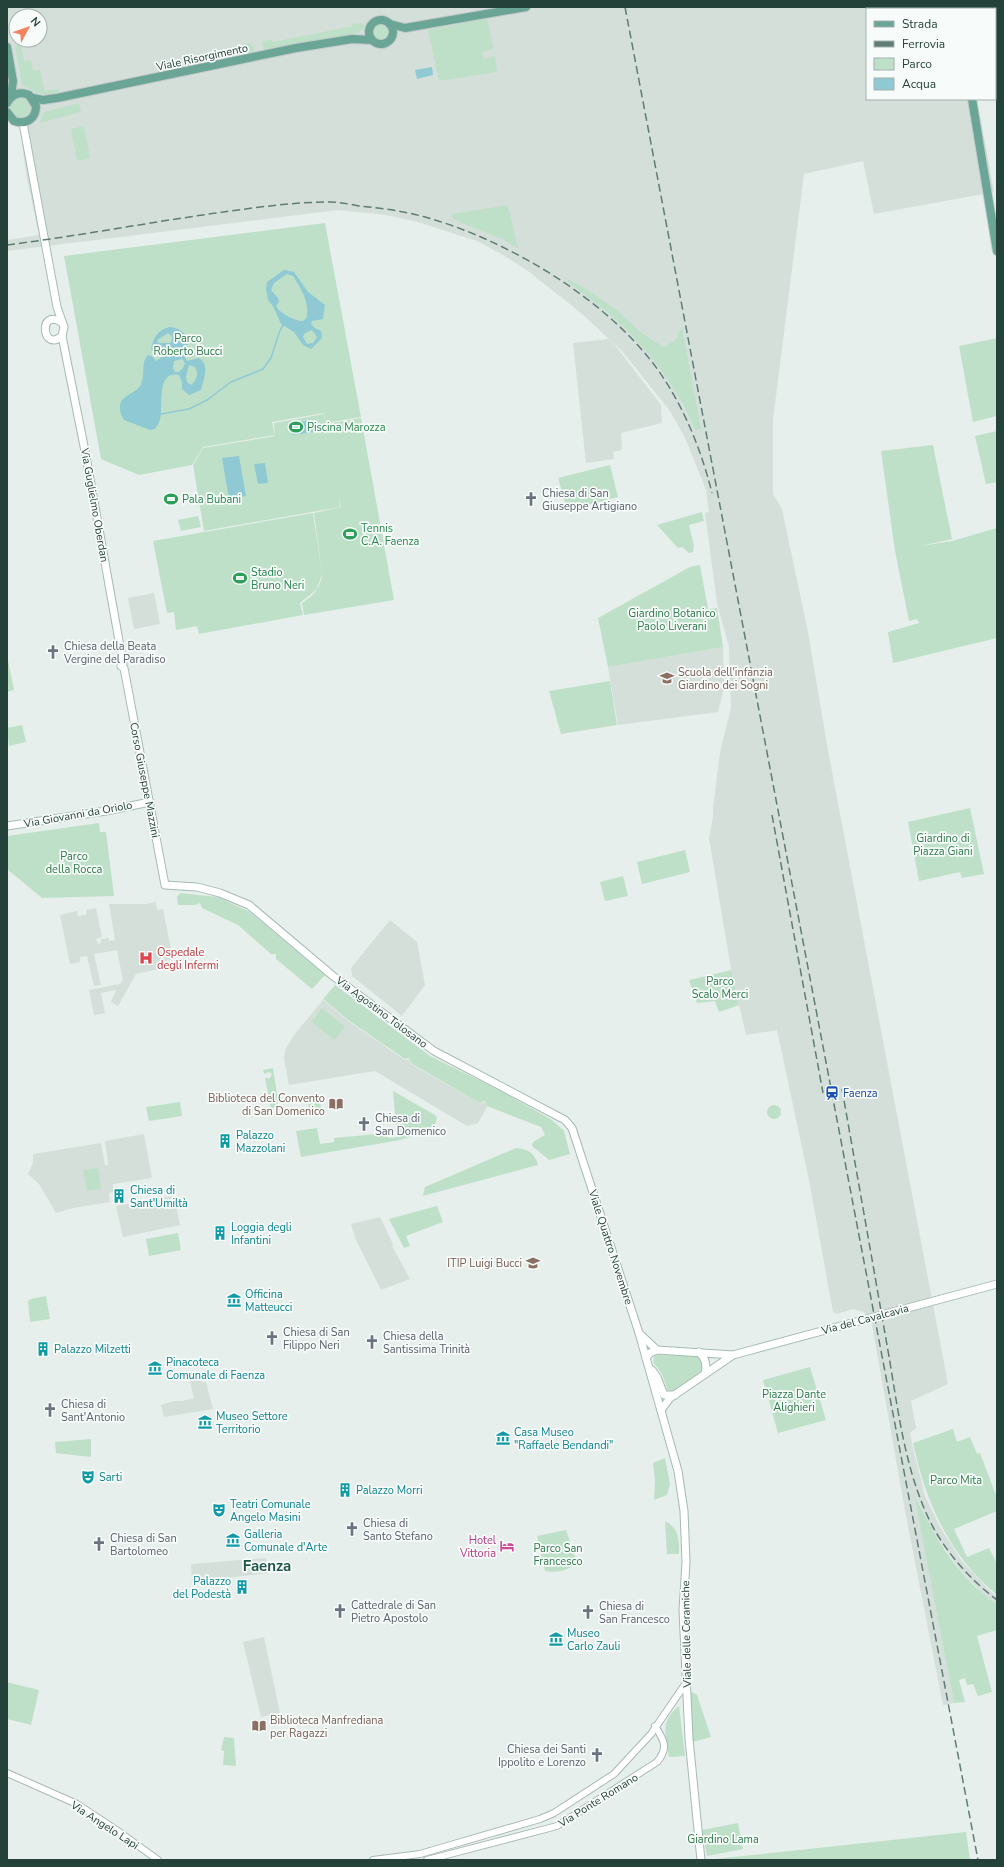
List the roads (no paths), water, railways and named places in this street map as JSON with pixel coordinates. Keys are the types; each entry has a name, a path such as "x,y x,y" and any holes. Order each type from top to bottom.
{"main road":[{"path":"405,28 390,24 385,20 378,20 372,23 369,34 372,40 378,43 384,43 405,28 526,7"},
{"path":"390,24 392,36"},
{"name":"Viale Risorgimento","path":"352,39 370,28"},
{"name":"Viale Risorgimento","path":"33,98 43,100 57,98 296,48 352,39 372,40"},
{"path":"7,47 13,81 9,100"},
{"path":"13,81 21,93 29,95 33,98 36,110"},
{"path":"9,100 21,93"},
{"name":"Viale Risorgimento","path":"23,123 32,119 36,110 46,102 57,98"},
{"path":"972,100 997,251"},
{"path":"7,112 14,121 23,123"},
{"name":"Via Guglielmo Oberdan","path":"23,123 57,307 58,320 65,330 60,337 65,348 124,668"},
{"path":"58,320 46,323 45,332 51,339 60,337"},
{"name":"Corso Giuseppe Mazzini","path":"124,668 165,885"},
{"name":"Via Giovanni da Oriolo","path":"7,826 106,811 150,802"},
{"name":"Via Agostino Tolosano","path":"165,885 197,886 220,893 249,905 338,980 434,1051 566,1120 572,1128 583,1161"},
{"name":"Viale Quattro Novembre","path":"583,1161 639,1333 661,1410"},
{"name":"Via del Cavalcavia","path":"675,1396 733,1355 997,1284"},
{"name":"Viale Quattro Novembre","path":"639,1333 657,1350"},
{"path":"657,1350 650,1353 648,1362 657,1377 664,1395 675,1396"},
{"name":"Via del Cavalcavia","path":"657,1350 733,1355"},
{"path":"699,1352 706,1363 705,1374"},
{"path":"661,1410 668,1401 675,1396"},
{"name":"Viale delle Ceramiche","path":"661,1410 678,1471 684,1511 686,1562 683,1610 686,1683 689,1739 701,1860"}],"street":[{"path":"373,1860 420,1854 547,1817 614,1774 651,1734 655,1726 669,1709 686,1683"},
{"name":"Via Ponte Romano","path":"427,1860 557,1826 567,1821 657,1762 664,1754 664,1745 655,1726"},
{"name":"Via Angelo Lapi","path":"7,1773 77,1804 115,1828 158,1860"}],"water":[{"path":"432,67 433,75 417,79 415,70"},
{"path":"284,270 294,272 308,292 325,305 323,319 312,321 311,324 321,331 322,338 311,349 303,345 294,332 281,324 273,306 268,300 266,289 267,282","holes":["287,274 293,276 306,300 307,317 303,321 296,320 288,316 280,311 276,306 279,302 278,298 271,290 274,283","312,330 317,337 313,343 307,344 303,337 305,333"]},
{"path":"169,327 175,328 180,330 186,336 187,345 184,356 187,361 199,358 204,364 205,376 201,390 189,395 182,389 182,382 179,375 167,377 162,387 160,421 155,429 150,430 124,420 120,412 120,406 123,399 136,390 141,384 144,362 148,355 152,356 156,361 163,356 166,351 163,347 155,352 151,349 156,335","holes":["168,333 172,336 171,343 158,343 157,340","182,359 185,363 179,372 175,372 173,368 174,361","189,365 195,367 197,376 191,385 187,382 186,377"]},
{"path":"311,420 313,432 292,435 290,424"},
{"path":"239,456 246,496 229,499 222,458"},
{"path":"265,463 268,483 258,484 254,464"}],"waterway":[{"path":"161,414 189,409 207,400 231,382 263,369 271,358 283,325"}],"railway":[{"path":"625,7 978,1860"},
{"path":"7,245 216,213 315,202 340,203 400,211 457,227 522,257 554,276 584,297 612,320 637,344 658,370 684,414 703,460 712,493"},
{"path":"772,815 823,1093"},
{"path":"842,1089 898,1409 906,1453 912,1474 927,1515 948,1551 966,1572 997,1600"}],"place":[{"name":"Piscina Marozza","path":"296,427"},
{"name":"Pala Bubani","path":"171,499"},
{"name":"Chiesa di San Giuseppe Artigiano","path":"531,499"},
{"name":"Tennis C.A. Faenza","path":"350,534"},
{"name":"Stadio Bruno Neri","path":"240,578"},
{"name":"Chiesa della Beata Vergine del Paradiso","path":"53,652"},
{"name":"Scuola dell'infanzia Giardino dei Sogni","path":"667,678"},
{"name":"Ospedale degli Infermi","path":"146,958"},
{"name":"Faenza","path":"832,1093"},
{"name":"Biblioteca del Convento di San Domenico","path":"336,1104"},
{"name":"Chiesa di San Domenico","path":"364,1124"},
{"name":"Palazzo Mazzolani","path":"225,1141"},
{"name":"Chiesa di Sant'Umiltà","path":"119,1196"},
{"name":"Loggia degli Infantini","path":"220,1233"},
{"name":"ITIP Luigi Bucci","path":"533,1263"},
{"name":"Officina Matteucci","path":"234,1300"},
{"name":"Chiesa di San Filippo Neri","path":"272,1338"},
{"name":"Chiesa della Santissima Trinità","path":"372,1342"},
{"name":"Palazzo Milzetti","path":"43,1349"},
{"name":"Pinacoteca Comunale di Faenza","path":"155,1368"},
{"name":"Chiesa di Sant'Antonio","path":"50,1410"},
{"name":"Museo Settore Territorio","path":"205,1422"},
{"name":"Casa Museo \"Raffaele Bendandi\"","path":"503,1438"},
{"name":"Sarti","path":"88,1477"},
{"name":"Palazzo Morri","path":"345,1490"},
{"name":"Teatri Comunale Angelo Masini","path":"219,1510"},
{"name":"Chiesa di Santo Stefano","path":"352,1529"},
{"name":"Galleria Comunale d'Arte","path":"233,1540"},
{"name":"Chiesa di San Bartolomeo","path":"99,1544"},
{"name":"Hotel Vittoria","path":"507,1546"},
{"name":"Palazzo del Podestà","path":"242,1587"},
{"name":"Cattedrale di San Pietro Apostolo","path":"340,1611"},
{"name":"Chiesa di San Francesco","path":"588,1612"},
{"name":"Museo Carlo Zauli","path":"556,1639"},
{"name":"Biblioteca Manfrediana per Ragazzi","path":"259,1726"},
{"name":"Chiesa dei Santi Ippolito e Lorenzo","path":"597,1755"}],"district":[{"name":"Faenza","path":"267,1566"}],"park label":[{"name":"Parco Roberto Bucci","path":"188,344"},
{"name":"Giardino Botanico Paolo Liverani","path":"672,619"},
{"name":"Giardino di Piazza Giani","path":"943,844"},
{"name":"Parco della Rocca","path":"74,862"},
{"name":"Parco Scalo Merci","path":"720,987"},
{"name":"Piazza Dante Alighieri","path":"794,1400"},
{"name":"Parco Mita","path":"956,1480"},
{"name":"Parco San Francesco","path":"558,1554"},
{"name":"Giardino Lama","path":"723,1839"}]}
